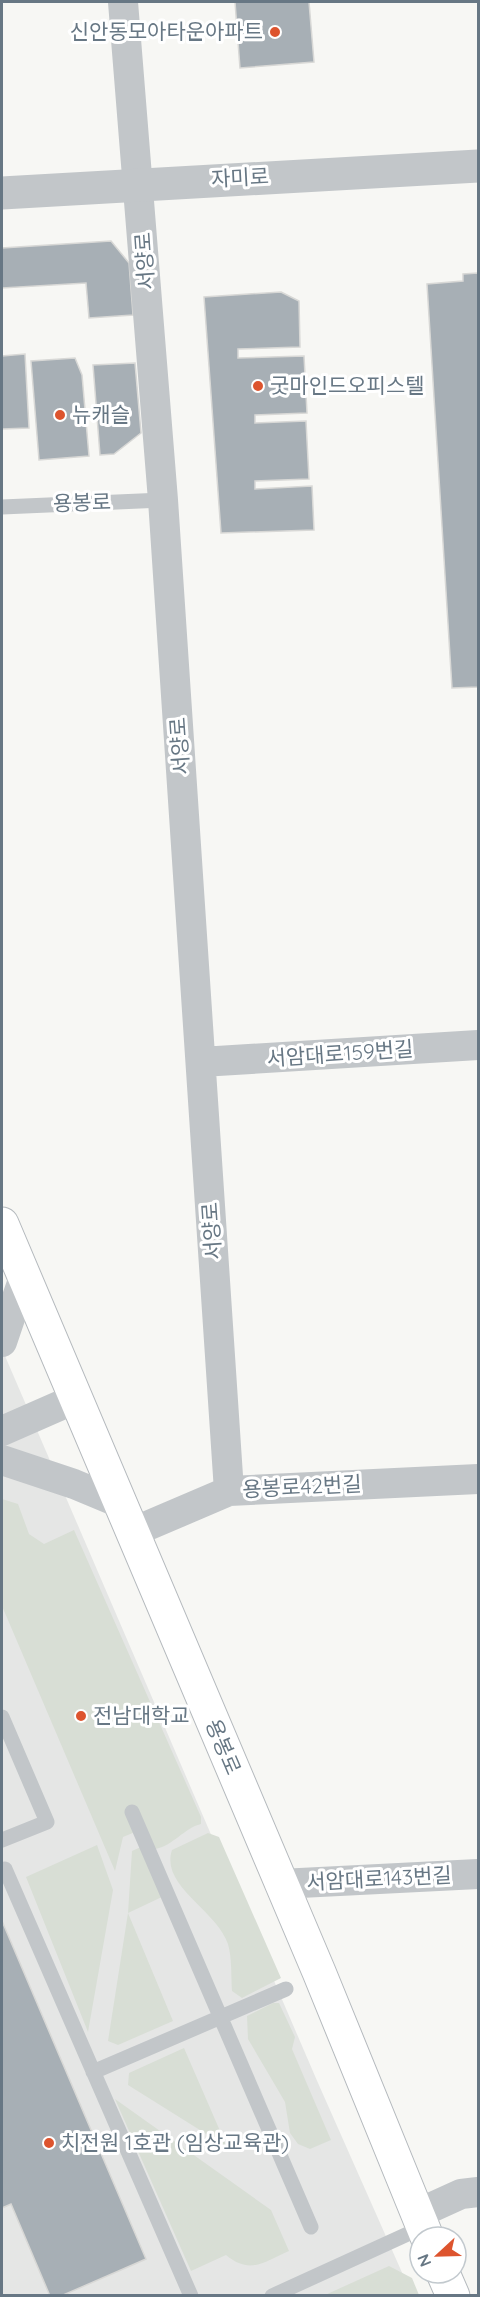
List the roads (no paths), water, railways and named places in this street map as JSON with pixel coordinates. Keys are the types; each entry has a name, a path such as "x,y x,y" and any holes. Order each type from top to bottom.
{"main road":[{"name":"용봉로","path":"2,1224 319,1972 422,2225"}],"street":[{"name":"서양로","path":"123,2 163,500 229,1491"},
{"name":"자미로","path":"2,193 478,166"},
{"name":"서암대로159번길","path":"201,1062 478,1045"},
{"path":"2,1342 24,1277"},
{"path":"2,1431 75,1399"},
{"path":"2,1460 74,1484 128,1518"},
{"name":"용봉로42번길","path":"128,1518 229,1491 478,1479"},
{"name":"서암대로143번길","path":"280,1884 478,1874"},
{"path":"423,2225 461,2194 478,2192"}],"lane":[{"name":"용봉로","path":"2,507 163,500"},
{"path":"2,1717 47,1822 2,1840"},
{"path":"132,1812 311,2227"},
{"path":"2,1871 4,1869 190,2295"},
{"path":"93,2072 286,1989"},
{"path":"272,2295 408,2232"}],"place":[{"name":"신안동모아타운아파트","path":"275,32"},
{"name":"굿마인드오피스텔","path":"258,386"},
{"name":"뉴캐슬","path":"60,415"},
{"name":"전남대학교","path":"81,1716"},
{"name":"치전원 1호관 (임상교육관)","path":"49,2143"}]}
